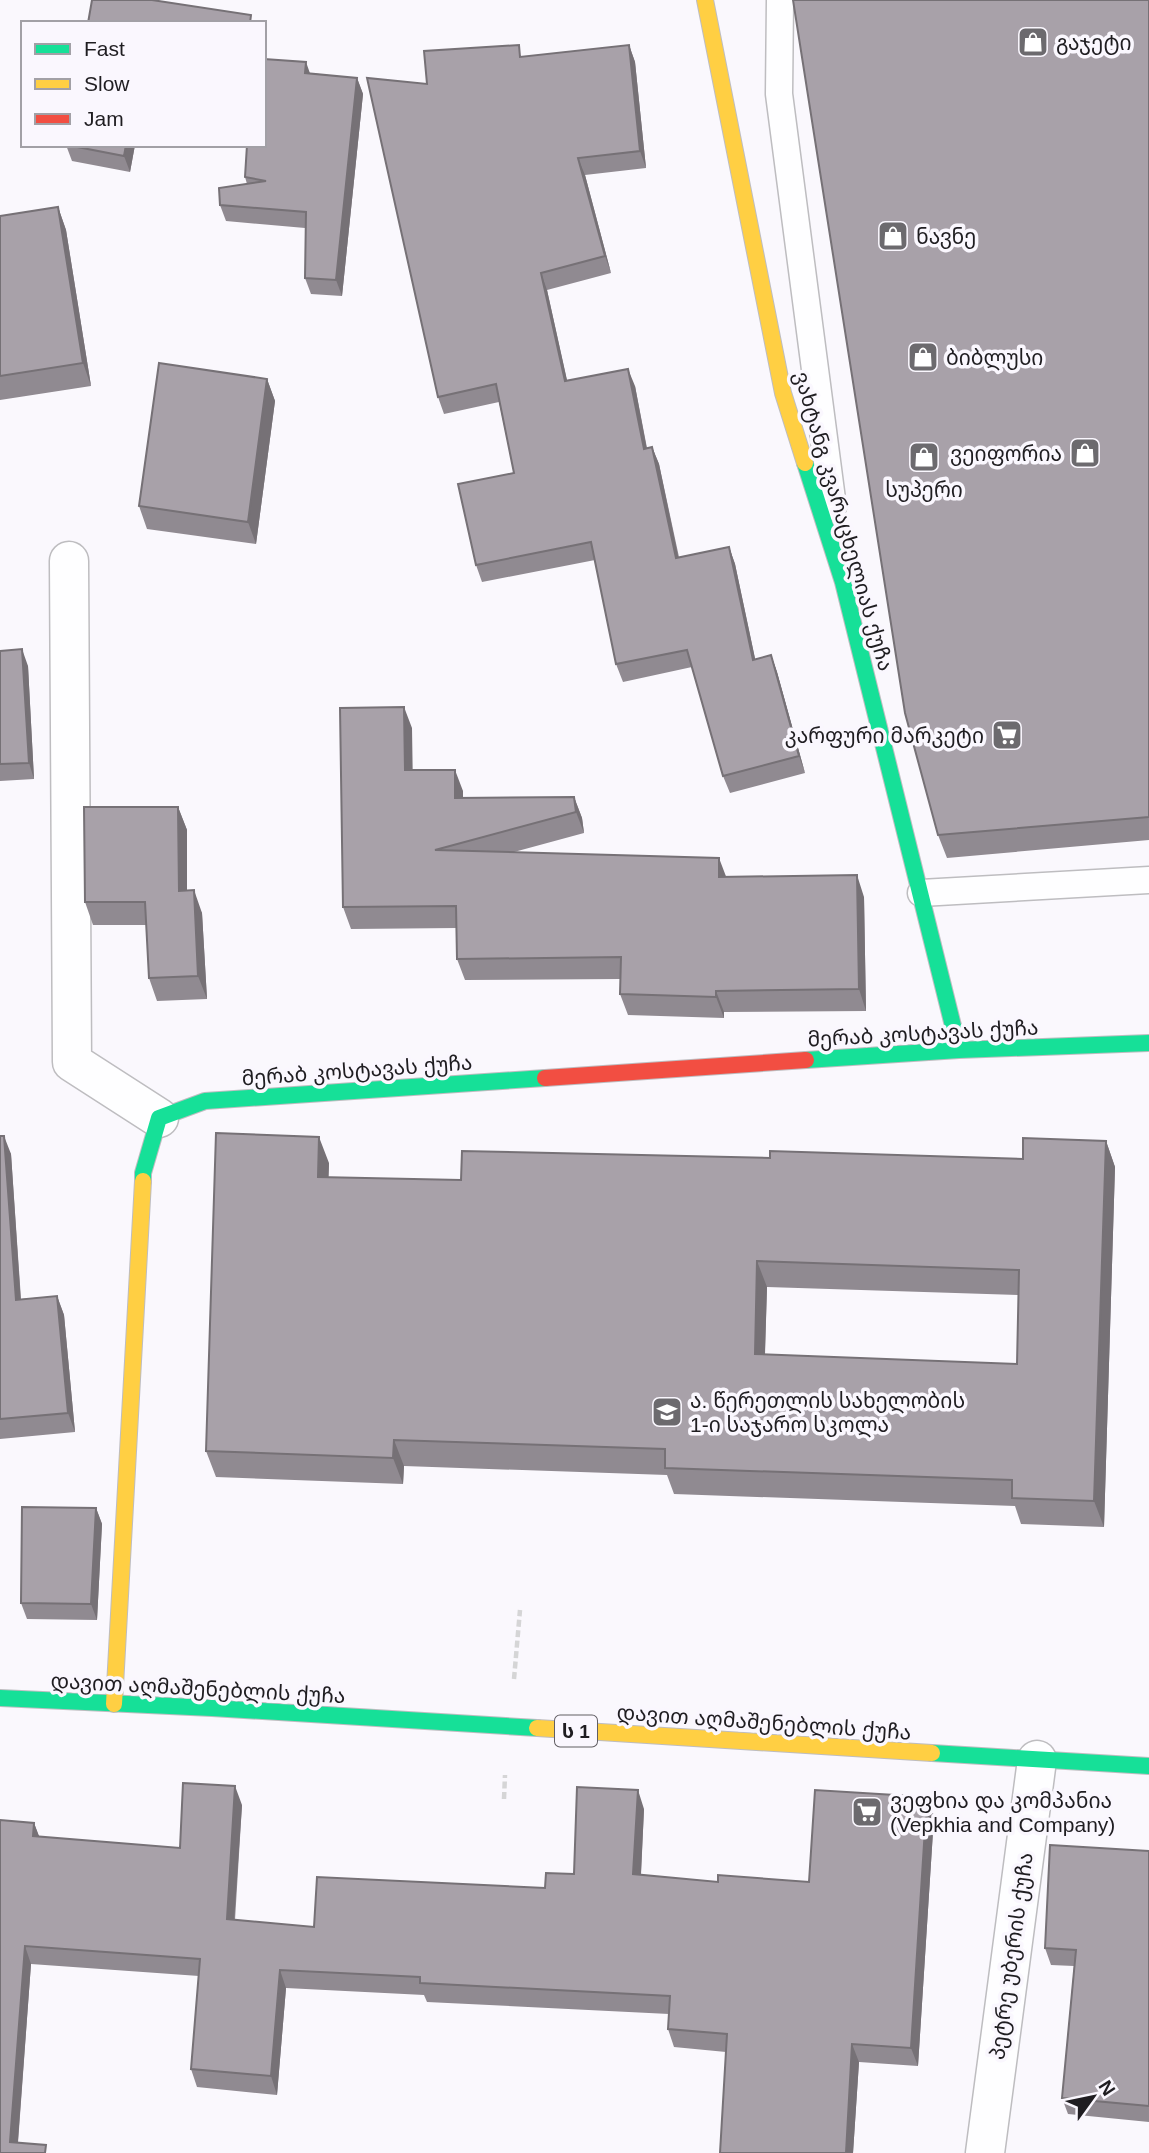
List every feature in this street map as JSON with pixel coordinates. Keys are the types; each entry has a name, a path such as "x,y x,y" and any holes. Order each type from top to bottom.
{"main road":[{"name":"ვახტანგ კვარაცხელიას ქუჩა","path":"705,0 783,393 842,582 960,1050"},
{"name":"მერაბ კოსტავას ქუჩა","path":"159,1118 205,1101 960,1050 1149,1043"},
{"path":"114,1704 143,1173 159,1118"},
{"name":"დავით აღმაშენებლის ქუჩა","path":"0,1698 212,1708 1149,1766"}],"street":[{"path":"69,561 72,1062 159,1118"},
{"name":"პეტრე უბერის ქუჩა","path":"985,2153 1037,1760"}],"lane":[{"path":"780,0 779,94 842,582"},
{"path":"921,893 1149,880"}],"building":[{"path":"92,0 152,0 251,15 250,21 88,21"},
{"path":"793,0 1149,0 1149,817 938,835 905,713"},
{"path":"519,45 520,57 629,45 640,151 578,158 605,256 541,273 565,381 628,369 644,449 652,447 676,558 729,547 753,660 771,655 799,756 723,776 687,650 616,664 591,542 476,565 458,484 514,473 496,384 438,397 367,78 427,84 424,51"},
{"path":"266,59 306,62 305,73 357,78 336,280 305,278 306,212 220,205 219,188 266,181 245,177 247,147 266,147"},
{"path":"77,147 126,147 124,156"},
{"path":"58,207 83,363 0,376 0,216"},
{"path":"159,363 267,379 248,522 139,506"},
{"path":"22,649 29,763 0,764 0,651"},
{"path":"404,707 405,770 455,770 455,798 574,797 576,812 435,850 719,858 719,877 857,875 859,989 716,991 716,997 620,994 621,957 457,959 456,906 343,907 340,708"},
{"path":"84,807 178,807 179,891 194,890 198,976 149,978 145,902 85,902"},
{"path":"216,1133 319,1137 318,1177 461,1180 462,1151 770,1158 770,1151 1023,1159 1023,1138 1106,1141 1094,1501 1012,1498 1012,1480 665,1468 665,1449 394,1440 393,1458 206,1451","holes":["757,1261 1019,1270 1017,1364 755,1354"]},
{"path":"0,1136 4,1136 16,1300 57,1296 68,1413 0,1419"},
{"path":"22,1507 96,1508 91,1604 21,1603"},
{"path":"183,1783 235,1786 227,1919 314,1927 317,1877 545,1888 546,1873 574,1874 577,1787 638,1790 633,1874 718,1882 718,1875 809,1882 815,1790 927,1797 911,2048 852,2044 846,2153 720,2153 727,2034 668,2029 670,1996 420,1983 420,1977 280,1970 271,2076 191,2069 200,1959 25,1946 10,2142 46,2145 45,2153 0,2153 0,1820 34,1823 33,1836 180,1848"},
{"path":"1050,1845 1149,1851 1149,2106 1062,2098 1076,1950 1045,1948"}],"traffic: fast":[{"path":"805,463 843,582 959,1050"},
{"path":"806,1060 959,1050 1149,1043"},
{"path":"143,1181 159,1118 205,1101 545,1078"},
{"path":"0,1698 537,1728"},
{"path":"932,1753 1149,1766"}],"traffic: slow":[{"path":"705,0 783,393 805,463"},
{"path":"114,1704 143,1181"},
{"path":"537,1728 932,1753"}],"traffic: jam":[{"path":"545,1078 806,1060"}],"place":[{"name":"გაჯეტი","path":"1033,42"},
{"name":"ნავნე","path":"893,236"},
{"name":"ბიბლუსი","path":"923,357"},
{"name":"ვეიფორია","path":"1085,453"},
{"name":"სუპერი","path":"924,457"},
{"name":"კარფური მარკეტი","path":"1007,735"},
{"name":"ა. წერეთლის სახელობის 1-ი საჯარო სკოლა","path":"667,1412"},
{"name":"ვეფხია და კომპანია (Vepkhia and Company)","path":"867,1812"}]}
